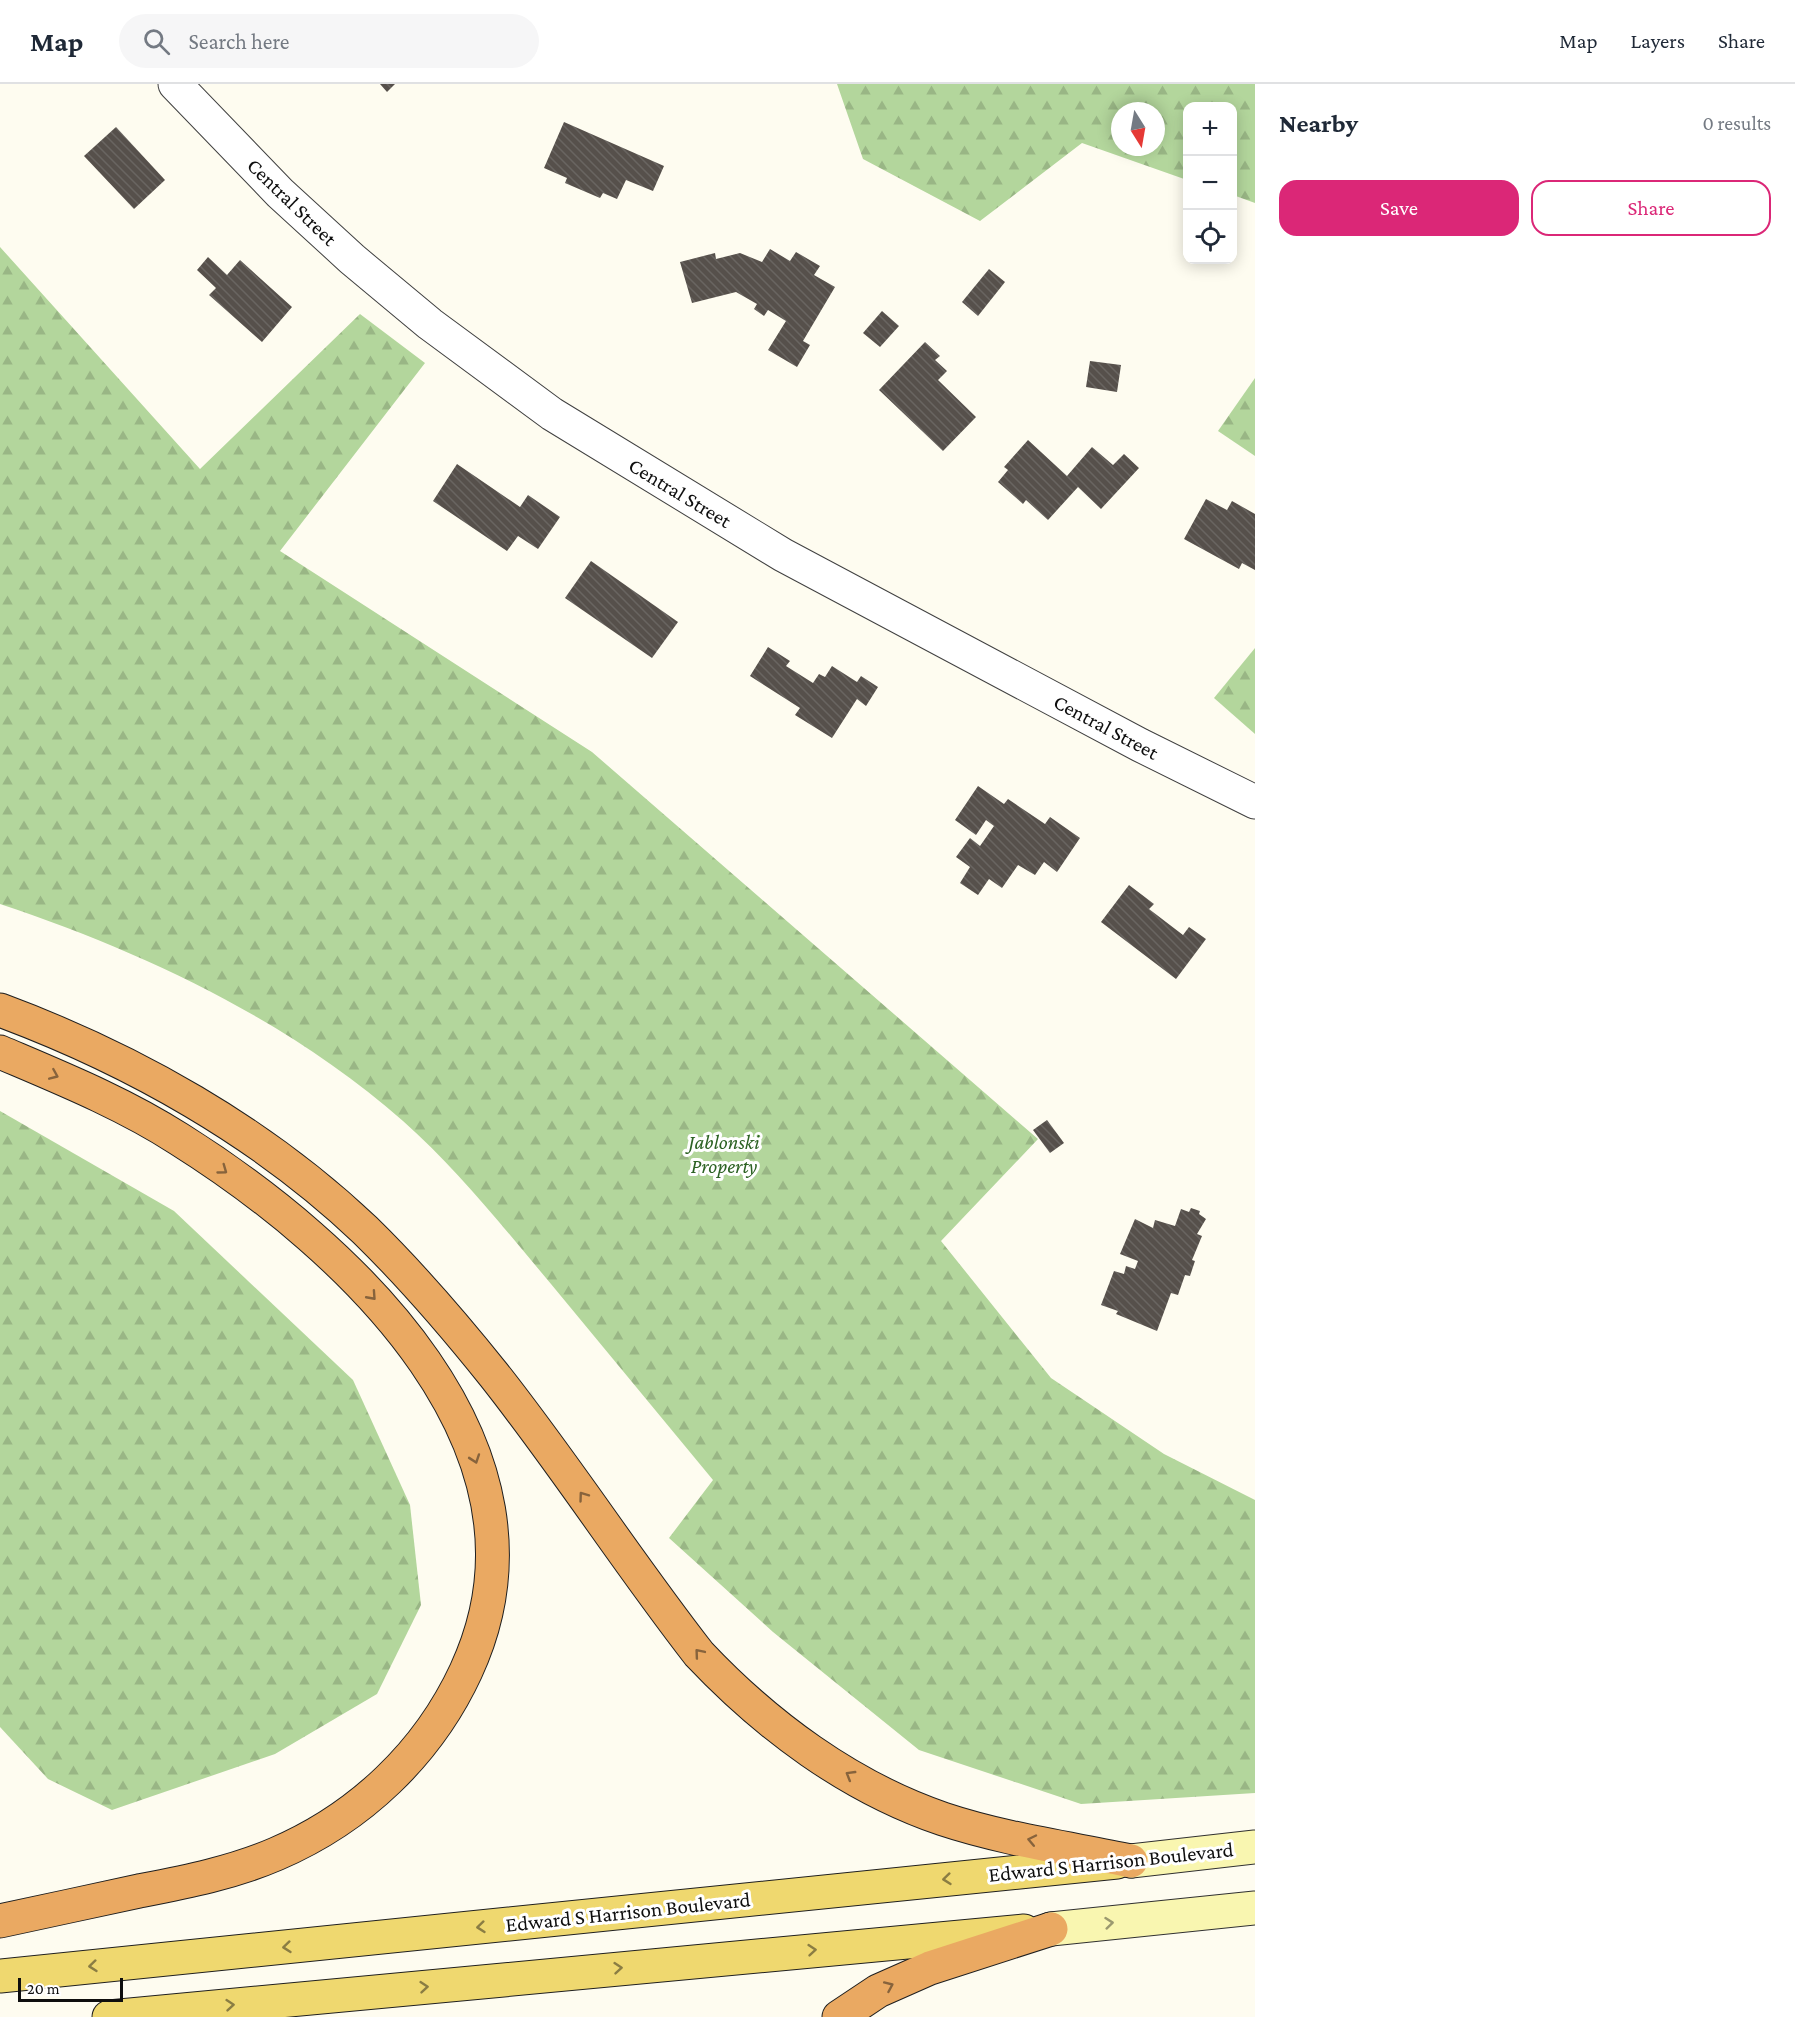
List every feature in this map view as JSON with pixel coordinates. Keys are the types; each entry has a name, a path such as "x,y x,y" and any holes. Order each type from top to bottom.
{"highway":[{"path":"0,1010 52,1029 115,1059 188,1100 286,1164 363,1228 434,1304 495,1376 699,1654 728,1685 794,1739 863,1783 943,1819 1131,1861"},
{"path":"0,1052 94,1093 179,1138 276,1209 360,1283 421,1354 443,1387 461,1423 477,1464 487,1508 492,1552 489,1592 481,1629 450,1705 423,1745 389,1780 356,1808 277,1854 218,1874 0,1921"},
{"path":"840,2017 878,1991 930,1968 1051,1929"}],"main road":[{"name":"Edward S Harrison Boulevard","path":"0,1976 1255,1847"},
{"path":"109,2017 1255,1908"}],"street":[{"name":"Central Street","path":"175,84 280,193 352,259 430,324 552,414 783,555 1140,745 1255,802"}],"green space":[{"path":"837,84 1255,84 1255,203 1237,196 1237,102 1183,102 1183,179 1119,156 1165,156 1165,102 1111,102 1111,153 1082,143 980,221 863,159"},
{"name":"Jablonski Property","path":"0,247 200,469 360,314 425,363 280,551 592,752 1038,1139 941,1241 1051,1378 1164,1454 1255,1500 1255,1793 1081,1804 919,1750 773,1632 669,1538 713,1480 462,1179 403,1121 312,1051 212,993 108,944 0,904"},
{"path":"1255,378 1255,456 1218,431"},
{"path":"1255,648 1255,734 1214,698"},
{"path":"0,1111 174,1211 353,1380 410,1505 421,1605 377,1694 275,1754 112,1810 48,1779 0,1727"}],"building":[{"path":"380,84 395,84 387,92"},
{"path":"564,122 664,166 653,191 626,180 617,199 603,193 600,198 565,183 567,178 544,168"},
{"path":"116,127 165,180 134,209 84,156"},
{"path":"770,249 790,261 796,252 820,266 814,275 835,287 803,341 810,345 797,367 768,350 786,321 768,310 764,316 754,309 757,304 736,292 692,303 680,262 715,253 716,259 740,253 762,262"},
{"path":"208,257 227,275 240,260 292,307 262,342 209,295 216,288 197,270"},
{"path":"989,269 1005,282 978,316 962,302"},
{"path":"882,311 899,326 880,347 863,333"},
{"path":"925,342 940,356 935,360 947,371 938,380 976,417 943,451 879,390"},
{"path":"1090,361 1121,365 1117,392 1086,387"},
{"path":"1028,440 1067,476 1092,447 1113,465 1124,454 1139,468 1101,509 1078,487 1048,520 1026,500 1023,504 998,482 1008,470 1004,467"},
{"path":"457,464 520,507 528,495 560,517 538,549 518,536 507,551 433,501"},
{"path":"1206,499 1227,510 1232,501 1255,514 1255,570 1242,563 1239,569 1184,539"},
{"path":"591,561 678,622 652,658 565,598"},
{"path":"768,647 790,661 786,666 813,683 819,674 825,677 832,666 857,682 861,676 878,687 866,706 857,699 832,738 795,715 800,708 750,676"},
{"path":"978,786 1004,804 1008,799 1045,824 1050,817 1080,838 1057,872 1044,862 1035,875 1018,865 1002,888 989,879 978,895 960,883 970,867 956,857 970,838 980,846 994,826 986,820 976,835 955,820"},
{"path":"1129,885 1154,904 1149,909 1183,935 1189,927 1206,939 1176,979 1101,922"},
{"path":"1047,1120 1064,1143 1050,1153 1033,1130"},
{"path":"1191,1208 1200,1211 1199,1214 1206,1219 1197,1234 1202,1236 1192,1260 1195,1261 1190,1276 1185,1275 1178,1295 1171,1293 1157,1331 1116,1314 1118,1311 1101,1305 1114,1271 1124,1274 1126,1266 1135,1269 1138,1261 1120,1254 1135,1219 1153,1228 1155,1220 1175,1226 1181,1209 1189,1212"}]}
